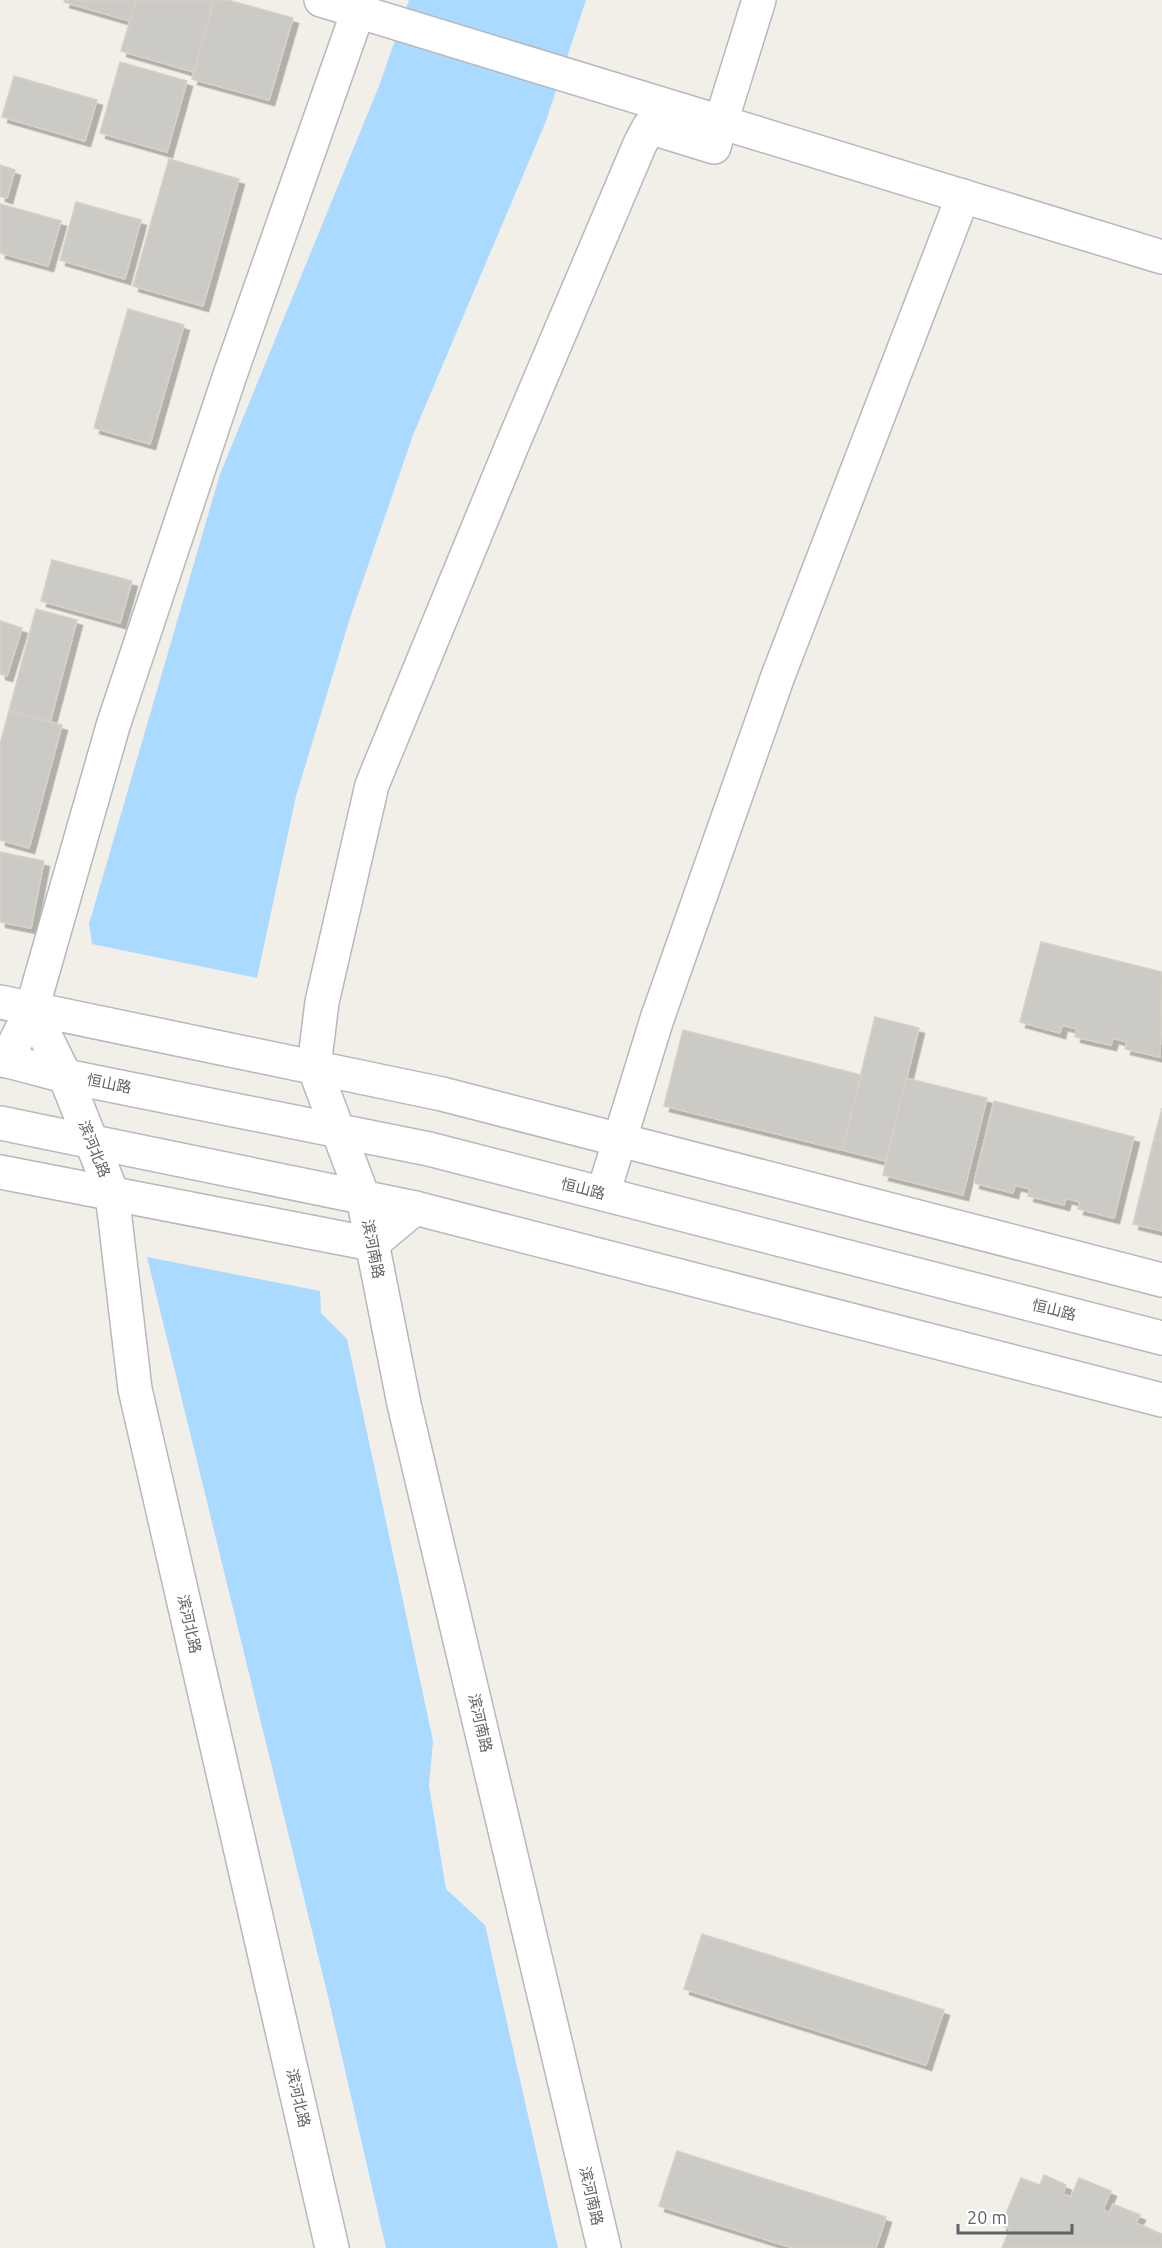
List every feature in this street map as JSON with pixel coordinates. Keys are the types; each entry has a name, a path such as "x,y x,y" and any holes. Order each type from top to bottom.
{"street":[{"path":"321,0 360,6 400,24 1162,257"},
{"path":"314,1067 322,1002 372,785 511,448 640,144 650,128 714,147 759,0"},
{"path":"3,1060 32,1008 113,726 233,364 360,6"},
{"path":"603,1194 661,1008 778,676 963,196"},
{"path":"0,1002 442,1094 1162,1280"},
{"name":"滨河北路","path":"32,1008 64,1076 112,1193 135,1389 332,2248"},
{"name":"恒山路","path":"3,1060 64,1076 429,1149 1162,1338"},
{"name":"滨河南路","path":"314,1067 363,1197 404,1404 603,2248"},
{"path":"0,1123 415,1208 1162,1400"},
{"path":"0,1173 372,1244 415,1208"}],"water":[{"path":"409,0 586,0 546,121 413,435 350,618 296,796 257,978 92,944 89,924 220,474 379,86"},
{"path":"147,1257 320,1291 321,1313 347,1339 433,1741 429,1786 446,1889 485,1925 558,2248 386,2248 327,1992"}],"building":[{"path":"65,0 136,0 130,21 64,2"},
{"path":"136,0 214,0 194,72 121,51"},
{"path":"214,0 228,0 293,18 269,100 192,79"},
{"path":"120,62 187,81 167,152 100,133"},
{"path":"14,76 97,100 85,141 2,117"},
{"path":"169,159 239,179 203,306 133,286"},
{"path":"0,165 15,170 7,198 0,196"},
{"path":"76,202 141,220 125,279 60,260"},
{"path":"0,204 61,221 48,266 0,253"},
{"path":"128,309 184,325 150,444 94,428"},
{"path":"52,560 132,581 120,623 41,601"},
{"path":"36,609 77,620 50,722 9,711"},
{"path":"0,621 22,628 7,676 0,674"},
{"path":"9,711 62,725 29,848 0,840 0,744"},
{"path":"0,852 44,861 31,928 0,922"},
{"path":"1041,942 1162,972 1160,1057 1125,1049 1127,1042 1113,1038 1111,1045 1075,1037 1077,1029 1062,1025 1060,1033 1020,1022"},
{"path":"875,1017 919,1028 886,1161 842,1150"},
{"path":"683,1030 861,1075 842,1150 664,1106"},
{"path":"906,1078 987,1098 963,1195 883,1175"},
{"path":"994,1101 1134,1137 1114,1218 1078,1209 1080,1202 1066,1198 1064,1205 1028,1196 1030,1189 1015,1185 1013,1193 974,1183"},
{"path":"1162,1108 1162,1141 1154,1139"},
{"path":"1154,1139 1162,1141 1162,1231 1133,1224"},
{"path":"702,1934 944,2010 926,2065 684,1989"},
{"path":"677,2151 886,2217 876,2248 793,2248 659,2206"},
{"path":"1044,2175 1066,2185 1063,2194 1071,2197 1079,2178 1111,2191 1103,2210 1109,2213 1113,2204 1140,2215 1136,2223 1162,2234 1162,2248 1002,2248 1010,2229 1001,2225 1021,2178 1040,2185"}]}
